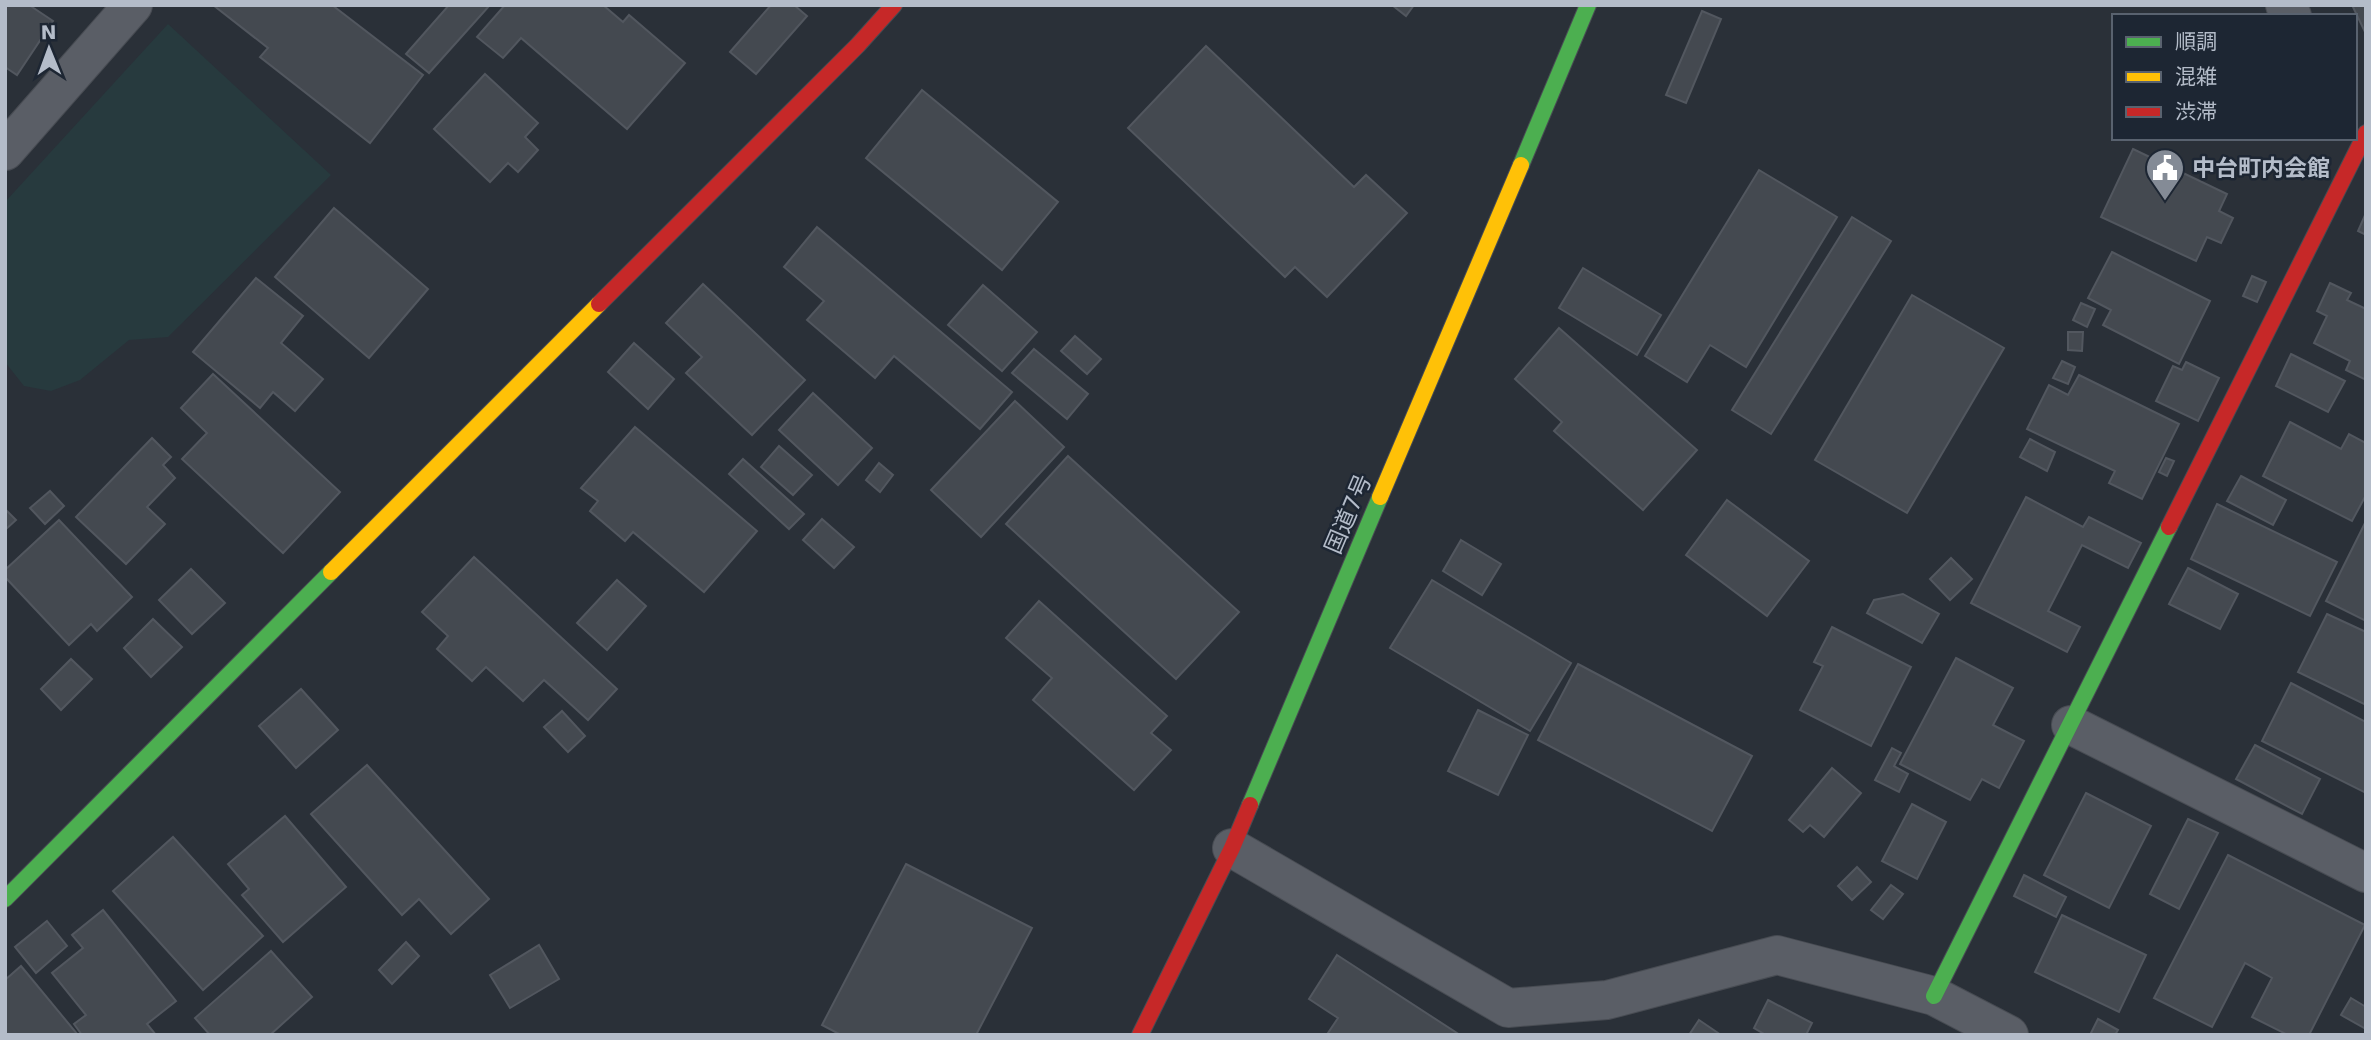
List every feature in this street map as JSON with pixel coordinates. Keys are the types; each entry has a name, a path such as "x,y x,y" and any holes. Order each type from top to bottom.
{"main road":[{"path":"5,899 858,45 894,5"},
{"name":"国道7号","path":"1140,1035 1232,848 1588,5"},
{"path":"1934,996 2071,725 2357,140"}],"street":[{"path":"5,151 133,5"},
{"path":"2071,725 2366,873"},
{"path":"1232,848 1508,1007 1607,1000 1777,955 1934,996 2009,1035"}],"green space":[{"path":"168,24 331,175 168,337 129,340 80,380 51,391 24,386 5,362 5,202"}],"building":[{"path":"5,5 29,5 53,21 17,75 5,67"},
{"path":"213,5 332,5 423,75 370,143 260,57 268,48"},
{"path":"449,5 490,5 429,73 406,54"},
{"path":"505,5 603,5 623,22 629,15 685,63 627,129 521,38 503,58 477,37"},
{"path":"771,5 794,5 807,16 756,74 730,52"},
{"path":"1392,5 1414,5 1406,16"},
{"path":"2352,5 2366,5 2366,34 2357,14"},
{"path":"1702,11 1721,19 1686,103 1666,95"},
{"path":"1206,46 1354,187 1366,175 1407,213 1327,297 1295,267 1285,277 1128,128"},
{"path":"485,74 538,123 525,137 538,150 518,172 508,163 490,182 434,129"},
{"path":"922,90 1058,202 1002,270 866,158"},
{"name":"中台町内会館","path":"2133,149 2227,194 2219,211 2233,218 2221,243 2207,237 2196,261 2101,217"},
{"path":"1759,170 1837,217 1746,367 1710,345 1687,382 1645,356"},
{"path":"334,208 428,289 369,358 275,277"},
{"path":"2366,213 2366,235 2358,231"},
{"path":"1852,217 1891,241 1771,434 1732,410"},
{"path":"817,227 1012,392 980,429 894,356 875,378 807,320 824,301 784,267"},
{"path":"2112,252 2210,301 2179,364 2103,325 2111,310 2088,298"},
{"path":"1583,268 1661,315 1637,355 1559,308"},
{"path":"2252,276 2266,282 2257,302 2243,296"},
{"path":"256,278 303,316 281,343 323,379 295,411 273,392 260,408 193,352"},
{"path":"2330,283 2351,293 2347,300 2366,309 2366,380 2346,370 2350,361 2314,343 2327,316 2317,311"},
{"path":"703,284 805,380 752,435 686,373 702,357 666,323"},
{"path":"983,285 1037,332 1002,371 948,325"},
{"path":"1912,295 2004,348 1907,513 1815,460"},
{"path":"2081,303 2095,309 2087,327 2073,320"},
{"path":"1559,328 1697,450 1643,510 1554,431 1562,422 1515,379"},
{"path":"2068,332 2083,332 2082,351 2068,350"},
{"path":"1075,336 1101,359 1087,374 1061,351"},
{"path":"634,343 674,379 648,409 608,372"},
{"path":"1034,349 1088,394 1067,419 1012,373"},
{"path":"2291,354 2345,381 2328,412 2276,386"},
{"path":"2062,361 2075,367 2068,384 2053,378"},
{"path":"2186,362 2219,378 2198,421 2156,401 2173,366 2182,370"},
{"path":"213,374 340,492 283,553 182,459 207,433 181,408"},
{"path":"2079,375 2179,424 2142,499 2109,483 2115,471 2027,429 2049,385 2068,395"},
{"path":"813,393 872,448 838,485 779,430"},
{"path":"1015,401 1064,447 981,537 931,490"},
{"path":"2290,422 2341,449 2349,434 2366,443 2366,495 2352,521 2263,476"},
{"path":"635,427 757,531 704,592 633,532 625,541 590,511 598,501 581,488"},
{"path":"152,438 171,457 163,465 175,478 147,507 165,524 126,564 76,517"},
{"path":"2030,439 2055,452 2047,471 2020,457"},
{"path":"779,446 812,475 793,495 761,467"},
{"path":"1068,456 1239,612 1176,679 1006,524"},
{"path":"2166,458 2174,461 2167,476 2159,472"},
{"path":"743,459 804,514 789,529 729,474"},
{"path":"879,463 893,475 880,492 866,480"},
{"path":"2241,476 2286,500 2273,525 2227,501"},
{"path":"50,491 64,506 45,524 30,508"},
{"path":"2026,497 2083,527 2089,517 2141,543 2128,568 2082,545 2048,611 2080,627 2067,652 1971,603"},
{"path":"1727,500 1809,561 1767,616 1686,555"},
{"path":"2217,504 2337,562 2310,616 2191,559"},
{"path":"5,509 16,520 5,530"},
{"path":"822,519 854,547 834,568 803,540"},
{"path":"59,520 132,597 97,631 91,624 69,645 5,577 5,570"},
{"path":"2366,521 2366,621 2326,601"},
{"path":"1461,540 1501,564 1482,595 1443,571"},
{"path":"474,557 617,689 588,720 544,680 523,701 486,667 472,681 437,649 448,636 422,612"},
{"path":"1951,558 1972,579 1950,600 1930,579"},
{"path":"2188,568 2238,594 2220,629 2169,604"},
{"path":"191,569 225,603 192,634 159,600"},
{"path":"617,580 646,606 607,650 577,623"},
{"path":"1432,580 1571,663 1530,731 1390,648"},
{"path":"1903,594 1939,614 1922,643 1867,613 1874,600"},
{"path":"1039,601 1167,716 1151,733 1171,750 1134,790 1033,700 1052,678 1006,638"},
{"path":"2327,614 2366,632 2366,705 2298,672"},
{"path":"153,619 182,647 151,677 124,648"},
{"path":"1832,627 1911,667 1871,746 1800,710 1823,666 1814,662"},
{"path":"1956,658 2013,688 1993,725 2024,741 1999,788 1982,779 1970,800 1900,764"},
{"path":"71,659 92,679 61,710 41,689"},
{"path":"1578,664 1752,756 1712,831 1538,740"},
{"path":"2291,683 2366,722 2366,793 2262,741"},
{"path":"301,689 338,730 296,768 259,726"},
{"path":"1478,710 1528,735 1498,795 1448,771"},
{"path":"562,711 585,736 568,752 544,727"},
{"path":"2255,745 2320,779 2302,814 2236,779"},
{"path":"1892,748 1901,753 1894,766 1908,774 1899,792 1875,780"},
{"path":"367,765 489,899 451,934 419,899 402,915 311,814"},
{"path":"1832,768 1861,793 1824,837 1810,825 1803,832 1789,820"},
{"path":"2086,793 2151,826 2109,908 2044,875"},
{"path":"1912,804 1946,822 1917,879 1882,861"},
{"path":"285,816 346,887 283,942 242,895 249,889 228,864"},
{"path":"2188,819 2218,833 2179,909 2150,894"},
{"path":"173,837 263,936 203,990 113,891"},
{"path":"2228,855 2365,925 2309,1035 2288,1035 2252,1017 2272,978 2245,963 2212,1027 2154,998"},
{"path":"906,864 1032,928 976,1035 841,1035 822,1025"},
{"path":"1857,867 1871,882 1852,900 1838,886"},
{"path":"2024,875 2066,897 2056,917 2014,896"},
{"path":"1891,885 1903,894 1883,919 1871,910"},
{"path":"103,910 176,1001 147,1024 156,1035 82,1035 74,1024 86,1015 52,973 83,948 72,935"},
{"path":"2062,915 2146,955 2119,1012 2035,972"},
{"path":"47,921 67,946 36,973 15,947"},
{"path":"406,942 419,956 392,984 379,970"},
{"path":"539,945 559,979 510,1008 490,975"},
{"path":"271,951 312,997 270,1035 210,1035 195,1018"},
{"path":"1337,955 1460,1035 1331,1035 1328,1033 1338,1018 1309,999"},
{"path":"21,966 78,1035 5,1035 5,980"},
{"path":"2351,998 2366,1007 2366,1029 2341,1015"},
{"path":"1768,1000 1812,1023 1806,1035 1766,1035 1754,1028"},
{"path":"2098,1019 2118,1030 2115,1035 2090,1035"},
{"path":"1699,1020 1721,1035 1689,1035"}],"traffic: fast":[{"path":"1521,165 1588,5"},
{"path":"1250,805 1380,497"},
{"path":"1934,996 2169,527"},
{"path":"5,899 331,572"}],"traffic: slow":[{"path":"1380,497 1521,165"},
{"path":"331,572 599,304"}],"traffic: jam":[{"path":"599,304 858,45 894,5"},
{"path":"2169,527 2366,133"},
{"path":"1140,1035 1232,848 1250,805"}],"place":[{"name":"中台町内会館","path":"2165,202"}]}
